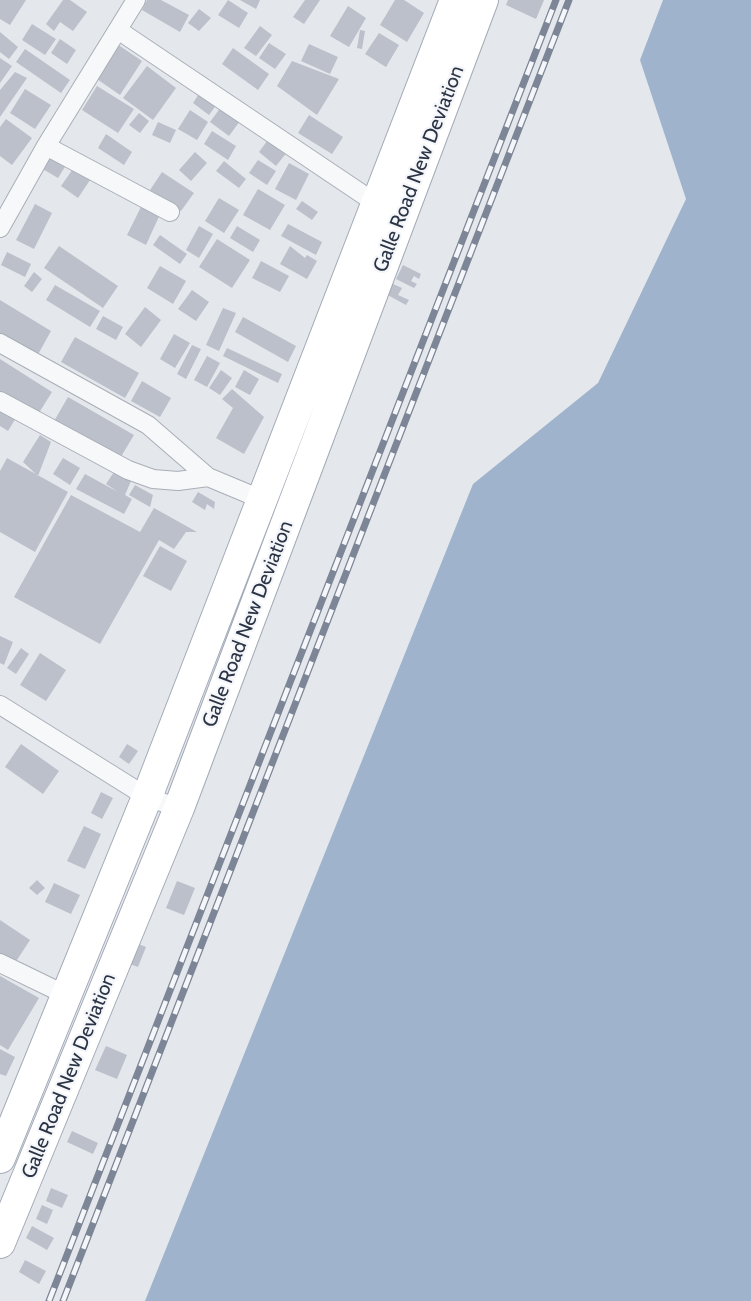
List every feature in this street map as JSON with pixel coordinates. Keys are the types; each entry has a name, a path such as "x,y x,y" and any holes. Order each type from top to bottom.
{"main road":[{"name":"Galle Road New Deviation","path":"0,1158 147,797 455,0"},
{"name":"Galle Road New Deviation","path":"0,1243 178,808 483,0"}],"street":[{"path":"0,228 46,146 136,0"},
{"path":"118,30 377,204"},
{"path":"46,146 170,212"},
{"path":"0,343 148,425 208,477 262,500"},
{"path":"0,401 128,470 153,479 178,481 208,477"},
{"path":"0,705 147,797 178,808"},
{"path":"0,963 66,995"}],"water":[{"path":"663,0 751,0 751,1301 145,1301 473,484 598,383 686,199 640,60"}],"building":[{"path":"0,0 26,0 10,25 0,19"},
{"path":"63,0 70,0 87,12 73,31 60,22 54,31 46,24"},
{"path":"147,0 161,0 189,15 180,32 142,10"},
{"path":"228,0 248,13 239,28 218,15"},
{"path":"240,0 260,0 256,9"},
{"path":"305,0 320,0 304,24 293,17"},
{"path":"395,0 404,0 424,13 407,42 380,25"},
{"path":"508,0 544,0 536,19 506,5"},
{"path":"348,6 366,18 349,47 330,36"},
{"path":"199,9 211,18 199,31 188,23"},
{"path":"32,24 56,39 45,55 22,40"},
{"path":"260,26 272,35 256,56 244,48"},
{"path":"360,30 365,31 362,49 357,48"},
{"path":"0,32 18,47 9,59 0,52"},
{"path":"379,33 399,45 386,67 365,54"},
{"path":"60,39 76,50 67,64 51,53"},
{"path":"269,43 286,54 275,69 259,58"},
{"path":"117,44 142,61 120,95 94,77"},
{"path":"309,44 338,57 330,74 301,61"},
{"path":"233,48 269,74 258,90 222,64"},
{"path":"25,49 70,80 61,93 16,62"},
{"path":"0,58 12,66 0,83"},
{"path":"292,61 339,79 317,115 277,86"},
{"path":"147,66 176,88 153,120 123,98"},
{"path":"15,72 27,78 0,117 0,90"},
{"path":"97,86 134,109 118,133 82,110"},
{"path":"25,89 51,105 35,129 10,113"},
{"path":"200,92 217,104 209,115 193,103"},
{"path":"221,107 240,121 229,136 210,122"},
{"path":"190,110 208,122 197,140 178,129"},
{"path":"139,113 149,121 140,133 129,125"},
{"path":"309,115 343,137 332,154 298,133"},
{"path":"6,119 32,138 12,165 0,156 0,127"},
{"path":"158,122 176,130 170,143 152,135"},
{"path":"212,131 236,146 228,160 204,144"},
{"path":"106,134 132,152 124,165 98,148"},
{"path":"270,137 288,151 276,166 259,152"},
{"path":"51,152 68,162 58,178 41,168"},
{"path":"195,152 207,163 191,181 179,170"},
{"path":"258,160 276,171 267,185 249,173"},
{"path":"224,161 246,179 239,188 216,171"},
{"path":"289,163 309,174 296,200 275,189"},
{"path":"75,166 92,177 78,198 61,186"},
{"path":"162,172 194,193 181,211 150,190"},
{"path":"258,189 285,205 270,230 243,215"},
{"path":"219,198 239,210 224,233 205,221"},
{"path":"144,201 162,210 146,245 127,235"},
{"path":"302,201 318,212 312,220 296,209"},
{"path":"35,204 52,213 34,249 16,240"},
{"path":"288,224 322,242 316,255 281,236"},
{"path":"199,226 213,234 199,258 186,250"},
{"path":"237,226 260,240 253,252 230,238"},
{"path":"160,235 187,254 180,264 153,245"},
{"path":"217,239 250,260 232,288 199,267"},
{"path":"59,246 118,286 103,308 44,268"},
{"path":"290,246 305,258 307,255 317,261 307,279 280,264"},
{"path":"7,252 31,264 25,277 1,265"},
{"path":"261,261 289,276 280,292 252,278"},
{"path":"403,265 421,274 419,279 414,276 411,281 417,284 414,288 396,279"},
{"path":"160,266 186,281 173,304 147,288"},
{"path":"34,272 42,279 32,292 24,286"},
{"path":"393,284 402,288 398,295 409,300 406,305 384,293"},
{"path":"55,285 100,311 90,327 46,300"},
{"path":"192,290 209,302 196,321 178,309"},
{"path":"0,300 51,331 36,358 0,336"},
{"path":"145,307 161,320 141,347 125,334"},
{"path":"223,308 236,313 219,351 206,345"},
{"path":"103,316 123,327 116,340 96,329"},
{"path":"243,317 296,346 288,362 235,332"},
{"path":"174,334 190,343 175,368 160,359"},
{"path":"75,337 139,373 125,398 61,362"},
{"path":"192,345 201,349 186,379 177,374"},
{"path":"227,348 282,374 278,383 223,356"},
{"path":"207,356 220,363 207,387 194,380"},
{"path":"0,359 52,392 37,416 0,392"},
{"path":"221,370 232,378 220,395 209,388"},
{"path":"244,370 259,379 250,395 235,387"},
{"path":"142,381 171,398 160,417 131,401"},
{"path":"232,389 264,417 244,454 216,438 233,408 222,399"},
{"path":"68,397 134,435 119,460 53,423"},
{"path":"0,406 17,416 8,431 0,426"},
{"path":"40,435 51,442 38,476 23,462"},
{"path":"7,458 68,492 35,552 0,532 0,471"},
{"path":"63,458 80,468 70,485 53,474"},
{"path":"114,472 131,481 125,495 132,499 124,514 76,489 85,474 118,492 106,484"},
{"path":"135,485 153,495 150,507 129,495"},
{"path":"198,492 215,502 214,509 207,504 205,510 192,502"},
{"path":"71,495 140,532 154,508 197,532 186,532 174,549 159,540 100,644 14,597"},
{"path":"160,546 187,561 171,591 143,576"},
{"path":"0,636 13,642 4,665 0,663"},
{"path":"21,648 29,654 16,674 7,668"},
{"path":"40,653 66,670 46,701 20,685"},
{"path":"21,744 59,771 43,794 5,767"},
{"path":"127,744 138,751 129,764 119,757"},
{"path":"101,792 113,798 102,819 91,813"},
{"path":"84,826 101,834 85,869 67,861"},
{"path":"37,880 45,888 37,895 29,888"},
{"path":"177,881 195,888 184,915 166,908"},
{"path":"54,883 80,895 71,914 45,902"},
{"path":"0,920 30,940 15,963 0,954"},
{"path":"136,943 146,947 138,967 127,963"},
{"path":"0,976 39,998 8,1050 0,1045"},
{"path":"106,1046 127,1055 117,1079 95,1070"},
{"path":"0,1049 15,1057 6,1076 0,1074"},
{"path":"72,1131 98,1143 93,1154 67,1142"},
{"path":"51,1188 68,1195 62,1208 46,1201"},
{"path":"42,1205 53,1210 47,1224 36,1219"},
{"path":"32,1226 54,1238 47,1250 26,1238"},
{"path":"25,1260 46,1271 39,1284 19,1272"}],"railway":[{"path":"49,1301 556,0"},
{"path":"63,1301 569,0"}]}
